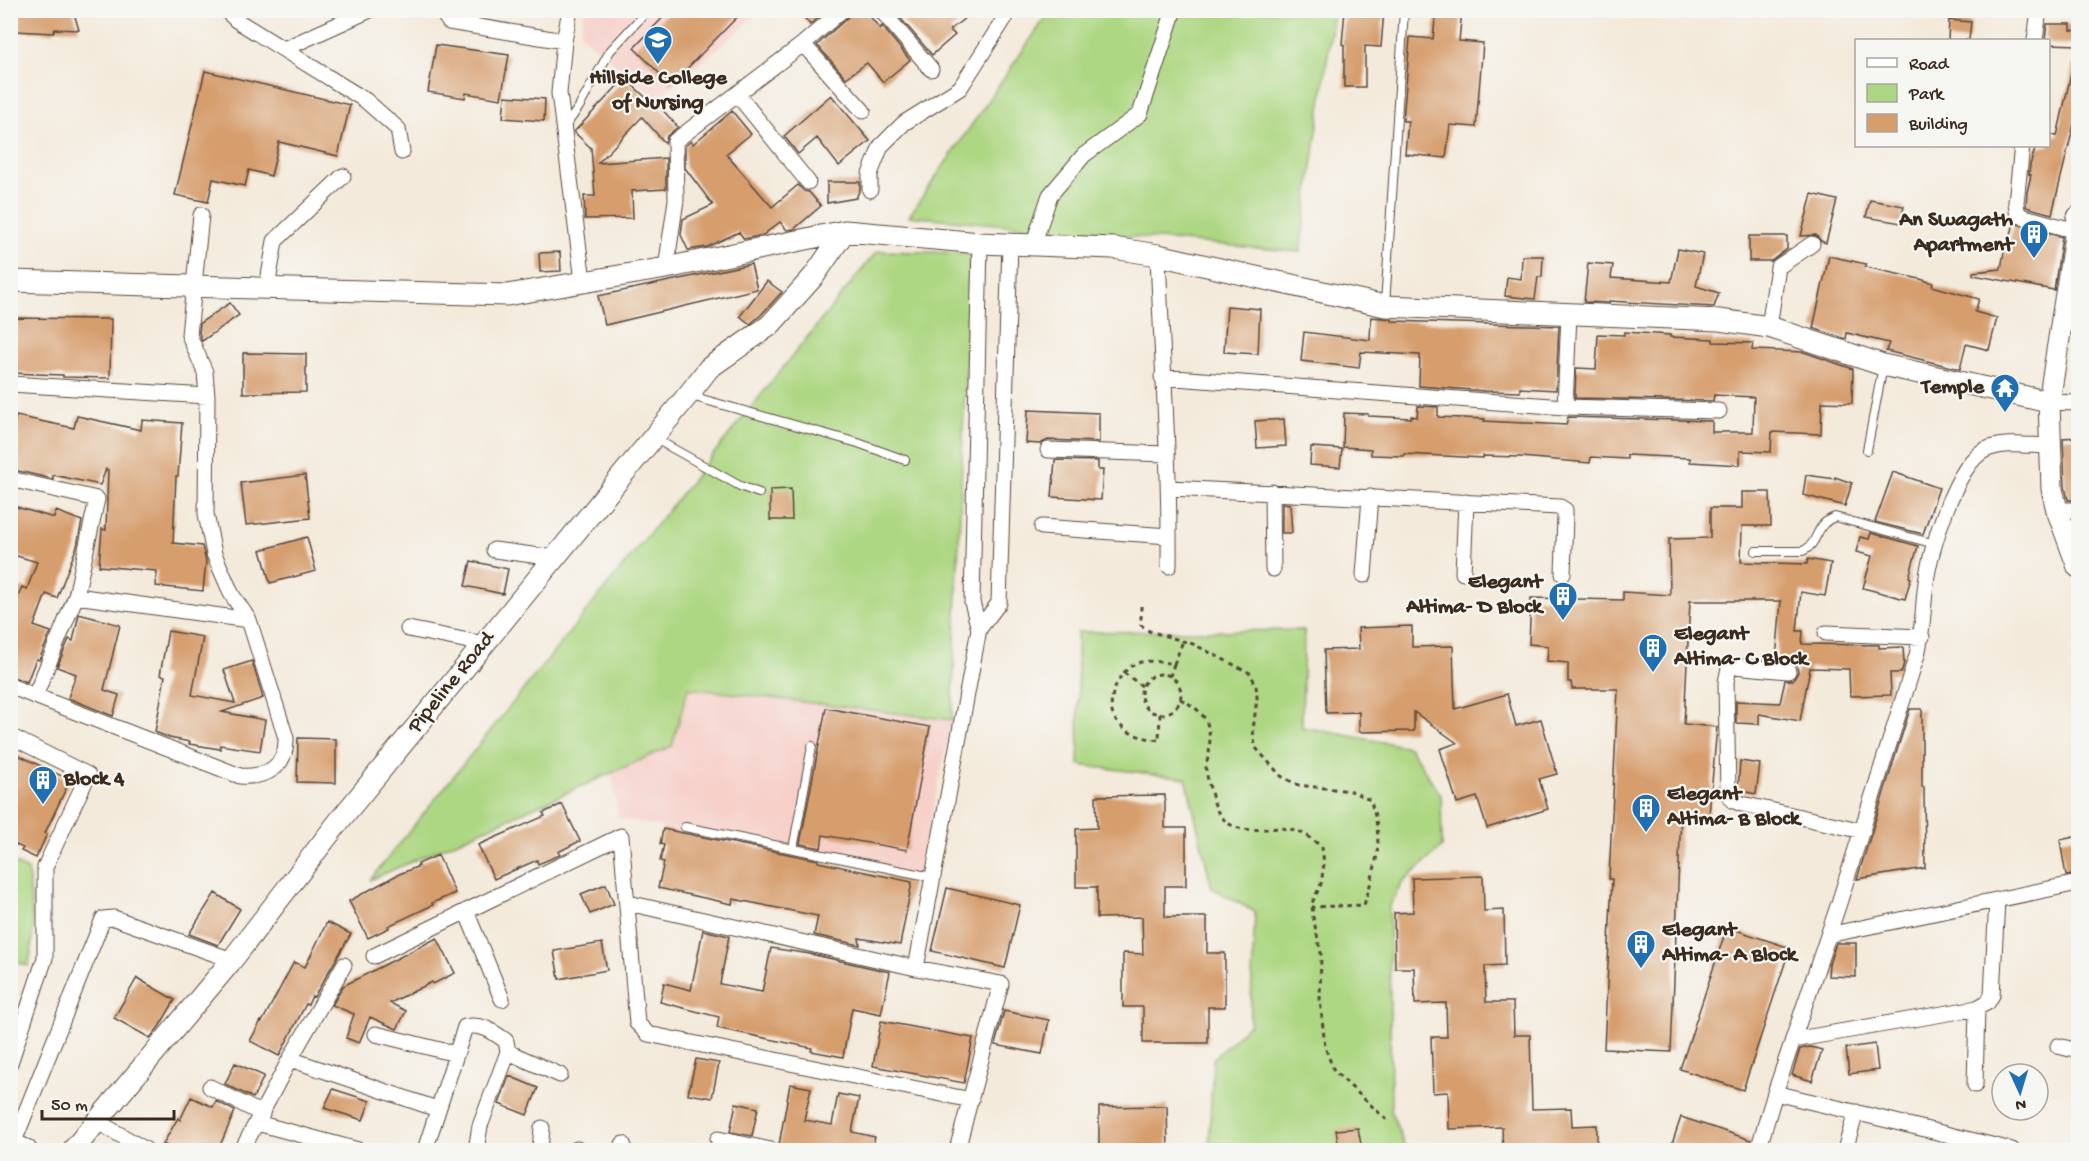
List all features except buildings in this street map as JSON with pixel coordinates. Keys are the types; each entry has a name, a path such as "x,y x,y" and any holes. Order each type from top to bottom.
{"street":[{"path":"226,10 236,20 365,99 398,129 402,152"},
{"path":"284,49 370,10"},
{"path":"441,10 449,22 564,41"},
{"path":"570,10 564,41 559,93 583,281"},
{"path":"666,268 676,200 675,141 803,44 842,10"},
{"path":"881,10 931,69"},
{"path":"870,190 870,174 881,146 904,123 960,88 1010,10"},
{"path":"1033,245 1050,195 1084,155 1140,114 1174,10"},
{"path":"2035,39 2039,10"},
{"path":"803,44 863,111"},
{"path":"737,94 808,182"},
{"path":"2022,147 2017,211 2021,216 2077,224 2072,297 2049,402 2049,446 2052,489 2057,510 2079,567"},
{"path":"267,288 275,241 343,176"},
{"path":"10,686 240,776 254,777 266,774 284,757 286,738 249,620 232,595 214,554 206,514 207,396 205,372 189,335 201,215"},
{"path":"10,281 507,295 666,268 845,231 980,243 1113,248 1158,255 1385,306 1719,320 1769,327 1883,364 2049,402 2079,403"},
{"name":"Pipeline Road","path":"73,1150 232,960 340,820 709,368 770,325 814,276 845,231"},
{"path":"916,968 979,629 972,602 980,243"},
{"path":"979,629 999,603 1010,244"},
{"path":"1769,327 1778,267 1812,244"},
{"path":"1158,255 1169,488 1169,566"},
{"path":"1565,407 1569,314"},
{"path":"1162,377 1565,407 1719,411"},
{"path":"10,384 207,396"},
{"path":"1758,1150 1863,831 1922,637 1926,580 1935,544 1955,487 1975,455 1988,449 2001,446 2049,446"},
{"path":"1048,450 1167,454"},
{"path":"10,479 97,499 76,596 35,696"},
{"path":"1169,488 1560,507 1565,510 1563,574"},
{"path":"1272,492 1273,569"},
{"path":"1364,575 1370,497"},
{"path":"1463,573 1466,502"},
{"path":"2057,510 2079,510"},
{"path":"1042,527 1169,536"},
{"path":"494,550 555,558"},
{"path":"76,596 249,620"},
{"path":"408,629 484,644"},
{"path":"1826,633 1922,637"},
{"path":"1788,670 1734,666 1729,668 1726,682 1728,793 1732,800 1742,804 1863,831"},
{"path":"10,736 88,775 45,867 45,958 10,1063"},
{"path":"374,956 621,836 637,1023 648,1034 971,1100"},
{"path":"1828,935 2079,883"},
{"path":"1793,1040 1977,1008 1988,1002 1992,994 1997,900"},
{"path":"628,903 916,968 1001,984 957,1150"},
{"path":"466,911 502,999"},
{"path":"16,1146 103,919 114,918 232,960"},
{"path":"242,1150 344,964"},
{"path":"1975,1085 1977,1008"},
{"path":"425,1150 465,1027 476,1025 491,1030 506,1041 508,1052 480,1126 476,1150"},
{"path":"376,1034 456,1054"},
{"path":"2058,1046 2079,1051"},
{"path":"508,1052 560,1075"},
{"path":"290,1059 437,1109"},
{"path":"210,1087 259,1118 358,1150"},
{"path":"1775,1093 1856,1112 1970,1146 2012,1150"},
{"path":"1845,1150 1856,1112"},
{"path":"98,1122 146,1150"},
{"path":"540,1150 542,1128"},
{"path":"718,1139 771,1150"}],"lane":[{"path":"563,130 579,107 610,51 648,10"},
{"path":"1385,306 1404,10"},
{"path":"1867,450 1883,364"},
{"path":"688,395 858,443 906,460"},
{"path":"653,438 740,486 759,493"},
{"path":"1756,551 1792,552 1810,548 1821,524 1835,517 1935,544"},
{"path":"793,849 812,746"},
{"path":"685,827 932,877"}],"path":[{"path":"1141,606 1142,625 1149,631 1183,641 1250,673 1256,685 1257,698 1252,730 1255,747 1281,776 1298,785 1351,791 1370,800 1379,832 1379,852 1365,905 1312,907"},
{"path":"1170,676 1183,641"},
{"path":"1160,714 1159,740 1130,734 1115,721 1111,709 1114,687 1123,673 1139,662 1173,664"},
{"path":"1123,673 1142,686"},
{"path":"1156,674 1170,676 1179,686 1180,699 1172,710 1160,714 1148,710 1143,705 1140,692 1145,681 1156,674"},
{"path":"1180,699 1195,706 1204,715 1209,728 1209,755 1206,768 1218,812 1230,825 1246,830 1293,830 1308,836 1322,847 1324,864 1321,884 1312,907 1321,953 1320,999 1325,1047 1334,1071 1389,1122"}],"shaded area":[{"name":"Hillside College of Nursing","path":"584,11 762,11 658,99 580,34"},
{"path":"688,688 952,720 918,880 618,818 612,773 672,746"}],"green space":[{"path":"1050,11 1334,11 1300,252 909,216"},
{"path":"877,251 970,253 952,720 688,688 672,746 370,880"},
{"path":"1304,630 1302,727 1409,747 1441,795 1442,847 1402,883 1389,907 1391,1111 1406,1150 1209,1150 1213,1059 1250,1024 1255,912 1212,888 1186,778 1079,765 1077,632"},
{"path":"11,862 28,870 33,930 28,966 11,960"}],"place":[{"name":"Hillside College of Nursing","path":"658,66"},
{"name":"An Swagath Apartment","path":"2034,260"},
{"name":"Temple","path":"2005,414"},
{"name":"Elegant Altima- D Block","path":"1563,622"},
{"name":"Elegant Altima- C Block","path":"1653,674"},
{"name":"Block 4","path":"43,806"},
{"name":"Elegant Altima- B Block","path":"1646,834"},
{"name":"Elegant Altima- A Block","path":"1641,970"}]}
